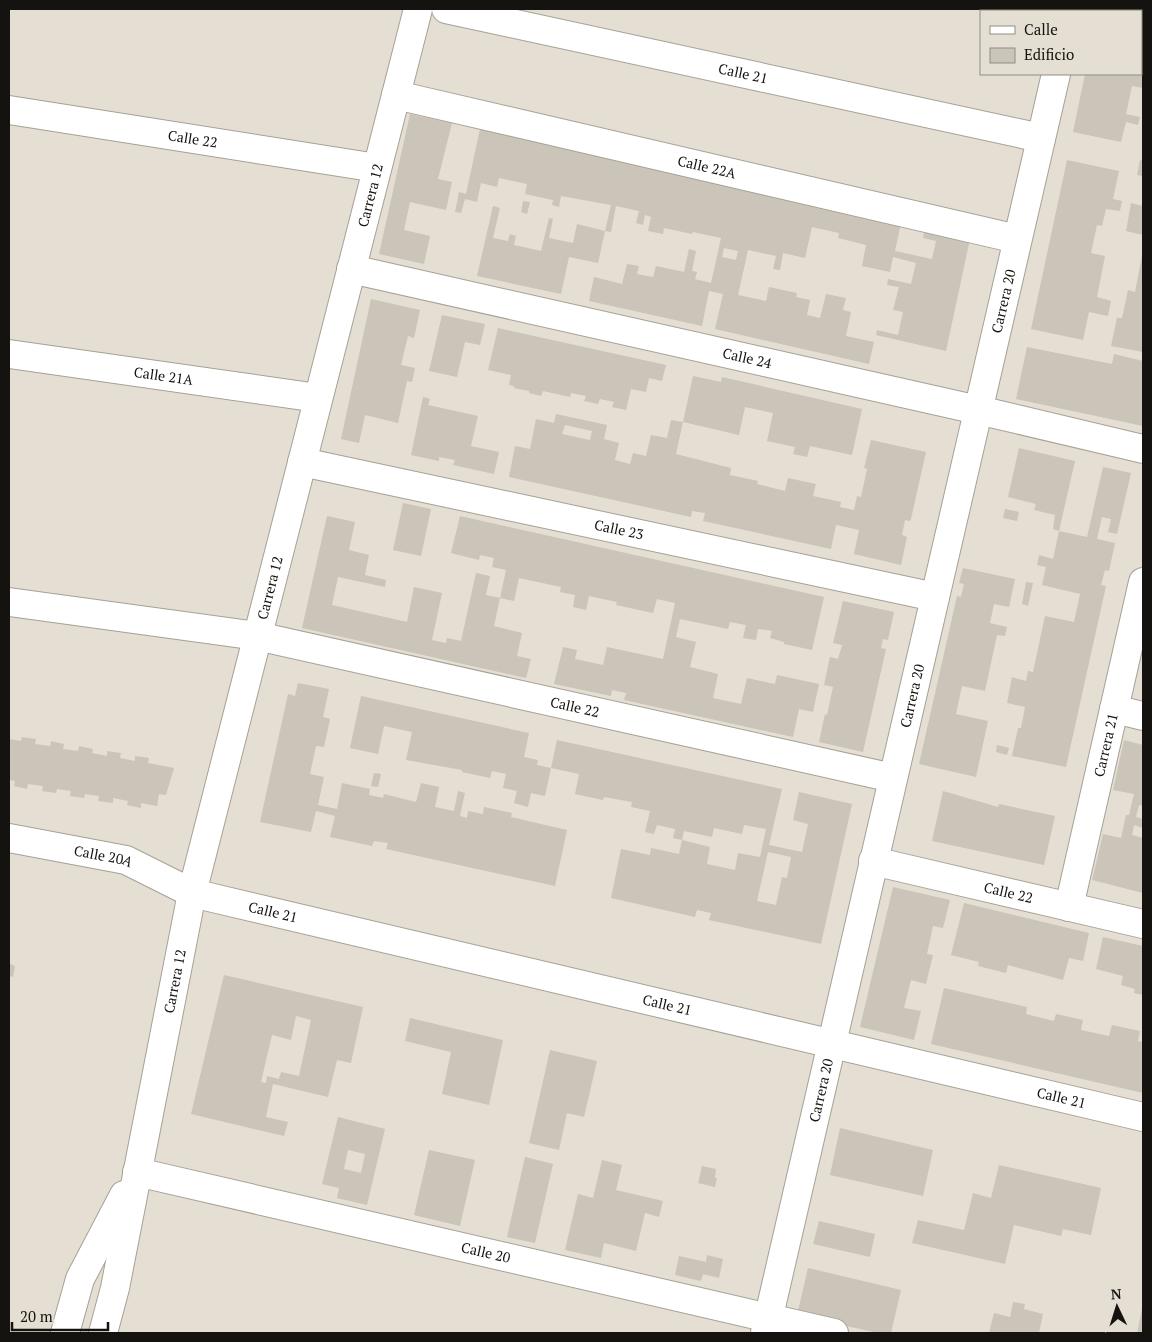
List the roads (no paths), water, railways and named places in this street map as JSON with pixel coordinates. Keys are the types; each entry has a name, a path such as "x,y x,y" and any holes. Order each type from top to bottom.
{"street":[{"name":"Carrera 12","path":"103,1333 115,1288 192,893 418,9"},
{"name":"Calle 21","path":"446,9 1041,138"},
{"name":"Carrera 20","path":"766,1326 1056,75"},
{"name":"Calle 22A","path":"396,95 1017,239"},
{"name":"Calle 22","path":"9,110 377,168"},
{"name":"Calle 24","path":"351,269 1143,449"},
{"name":"Calle 21A","path":"9,354 318,398"},
{"name":"Calle 23","path":"302,462 935,597"},
{"name":"Carrera 21","path":"1070,907 1143,582"},
{"path":"9,602 258,636"},
{"name":"Calle 22","path":"258,636 893,778"},
{"path":"1114,709 1143,716"},
{"name":"Calle 20A","path":"9,838 126,860 192,893"},
{"name":"Calle 22","path":"873,862 1143,924"},
{"name":"Calle 21","path":"192,893 1143,1117"},
{"name":"Carrera 12","path":"65,1333 80,1279 137,1172"},
{"name":"Calle 20","path":"137,1172 766,1326 834,1333"}]}
